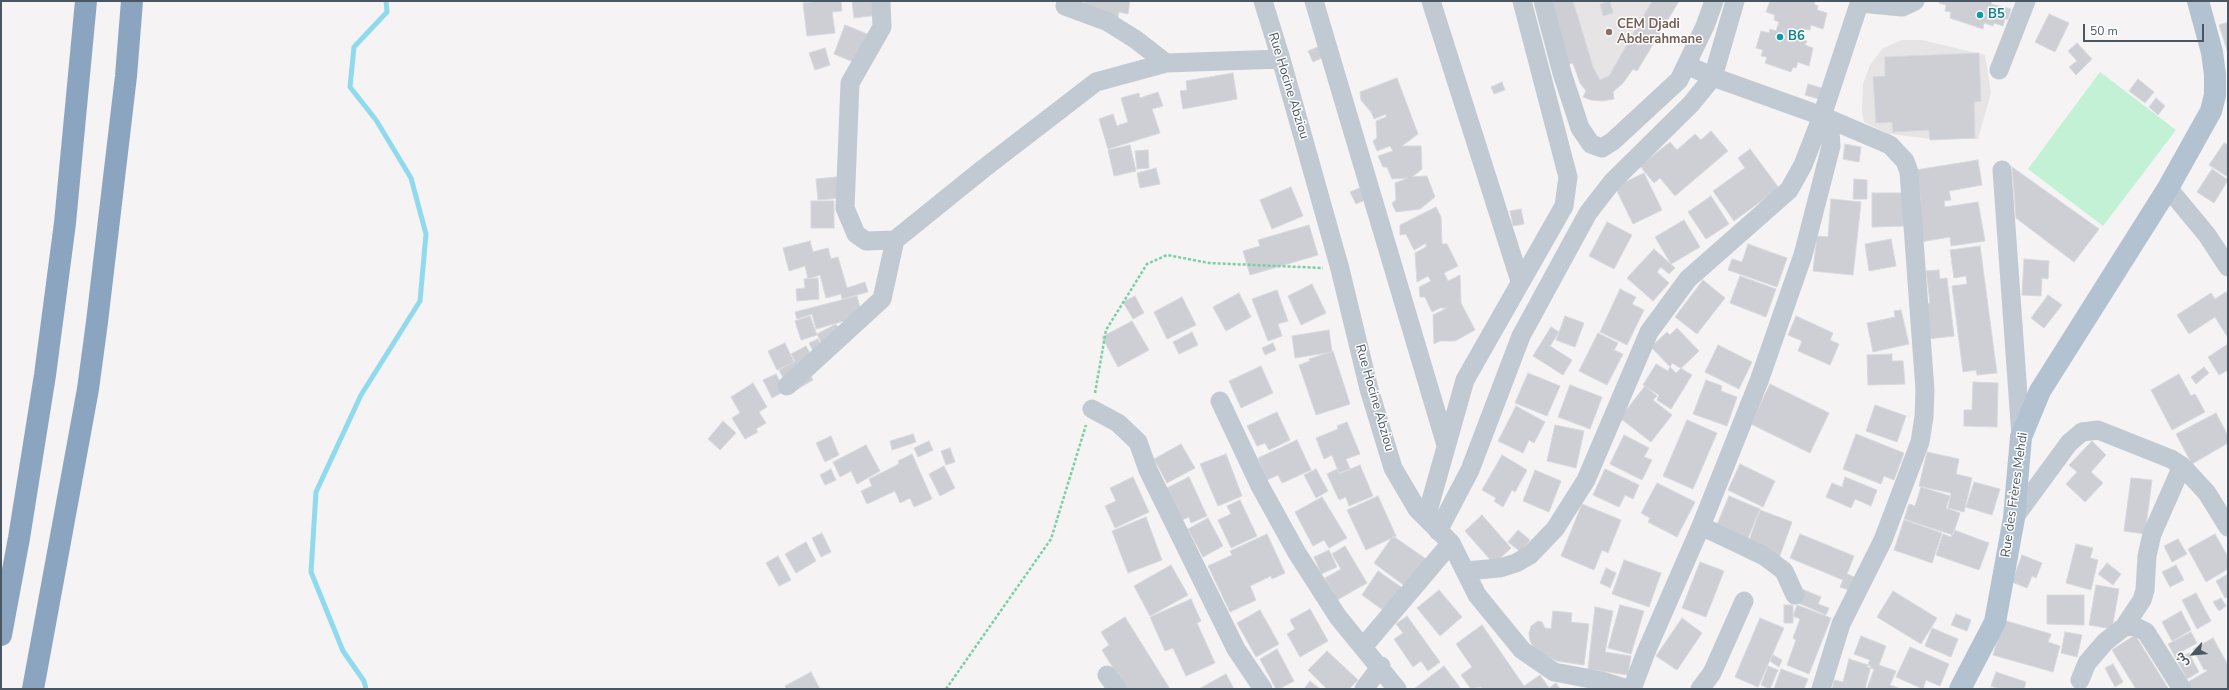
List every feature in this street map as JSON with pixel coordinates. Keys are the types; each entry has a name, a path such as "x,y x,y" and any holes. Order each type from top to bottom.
{"highway":[{"path":"1,634 19,538 45,375 65,222 86,1"},
{"path":"34,689 93,352 112,206 132,1"}],"main road":[{"name":"Rue des Frères Mehdi","path":"1960,689 1995,622 2014,518 2021,437 2040,391 2168,188 2211,111 2215,95 2212,52 2198,1"}],"street":[{"path":"882,1 882,27 850,83 845,208 856,234 866,241 895,240 983,169 1096,82 1166,63 1281,59"},
{"name":"Rue Hocine Abziou","path":"1263,1 1281,59 1340,269 1369,389 1393,468 1417,509 1438,531 1465,571 1477,595 1522,650 1554,672 1628,689"},
{"path":"1314,1 1446,445"},
{"path":"1431,1 1520,281"},
{"path":"1438,531 1446,445 1465,380 1564,206 1568,178 1522,1"},
{"path":"1543,1 1562,73 1580,128 1591,144 1602,148 1613,141 1670,90 1679,80 1705,26 1714,1"},
{"path":"1363,647 1438,531 1470,470 1522,336 1588,213 1612,182 1691,104 1712,78 1735,1"},
{"path":"1465,571 1500,568 1516,563 1539,548 1555,529 1586,480 1649,332 1688,279 1789,190 1803,165 1822,116 1860,2 1902,7 1915,1"},
{"path":"1999,70 2026,1"},
{"path":"1065,6 1106,21 1135,39 1166,63"},
{"path":"1687,65 1712,78 1822,116 1890,145 1904,161 1909,172 1925,390 1924,417 1920,442 1883,540 1841,624 1821,689"},
{"path":"1632,689 1646,652 1701,526 1759,381 1804,255 1831,146 1830,131 1822,116"},
{"path":"2002,170 2021,437"},
{"path":"2168,188 2207,235 2228,268"},
{"path":"786,386 882,299 895,240"},
{"path":"1220,400 1260,486 1296,553 1338,617 1381,666 1397,689"},
{"path":"1092,409 1118,422 1138,442 1148,470 1236,649 1263,689"},
{"path":"2014,518 2069,443 2082,432 2091,430 2105,432 2171,459 2182,466 2207,492 2228,527"},
{"path":"2080,680 2087,663 2096,651 2124,627 2142,600 2145,590 2146,556 2152,534 2182,466"},
{"path":"1701,526 1764,556 1784,571 1795,595"},
{"path":"1700,689 1712,673 1744,601"},
{"path":"2124,627 2138,627 2146,632 2182,689"},
{"path":"1364,689 1381,666"}],"shaded area":[{"name":"CEM Djadi Abderahmane","path":"1548,1 1679,1 1637,71 1633,69 1623,83 1613,91 1614,99 1602,101 1591,100 1583,97 1586,91 1576,73"},
{"path":"1902,40 1922,40 1985,55 1991,93 1978,139 1932,139 1889,134 1864,122 1862,111 1863,84 1870,65 1883,48"}],"green space":[{"path":"2100,72 2176,130 2103,226 2028,169"}],"building":[{"path":"818,1 841,1 842,11 832,12 835,33 807,36 803,3"},
{"path":"852,1 878,1 879,15 854,18"},
{"path":"1085,1 1130,1 1128,14 1119,12 1116,25 1084,6"},
{"path":"1548,1 1573,1 1593,67 1600,80 1609,76 1652,1 1679,1 1637,71 1633,69 1623,83 1613,92 1614,99 1602,101 1591,100 1583,97 1586,91 1580,83 1573,63 1566,65"},
{"path":"1610,1 1613,13 1603,16 1600,4"},
{"name":"B6","path":"1770,1 1815,1 1814,4 1818,6 1817,10 1827,13 1823,29 1811,25 1810,30 1803,29 1800,40 1807,41 1805,45 1813,48 1809,66 1798,62 1796,68 1793,67 1791,72 1765,63 1767,57 1761,56 1763,50 1756,48 1761,31 1769,33 1770,29 1776,31 1779,22 1774,20 1775,15 1766,12"},
{"name":"B5","path":"1939,1 1992,1 1991,4 2011,9 2008,19 2005,19 2003,26 1994,23 1993,26 1984,23 1983,29 1950,18 1951,12 1945,11 1946,5 1939,3"},
{"path":"2049,14 2069,23 2055,52 2035,42"},
{"path":"2228,22 2228,53 2219,25"},
{"path":"845,25 877,38 866,67 834,54"},
{"path":"2077,43 2092,59 2076,75 2069,67 2077,61 2068,51"},
{"path":"1320,46 1324,57 1313,62 1308,51"},
{"path":"825,48 830,65 815,70 809,53"},
{"path":"1979,53 1981,101 1974,102 1975,138 1930,140 1929,130 1893,132 1892,122 1876,123 1873,77 1885,76 1885,57"},
{"path":"1233,73 1237,99 1183,109 1180,91 1187,90 1186,81"},
{"path":"1397,78 1418,134 1402,146 1421,146 1422,169 1412,177 1427,176 1435,197 1420,209 1396,212 1392,203 1396,200 1395,183 1408,178 1392,179 1387,167 1383,167 1378,156 1393,151 1390,146 1377,151 1373,141 1377,138 1376,121 1386,117 1386,114 1374,119 1371,112 1361,100 1360,92"},
{"path":"2138,79 2154,92 2145,103 2129,91"},
{"path":"1502,82 1505,90 1494,94 1491,87"},
{"path":"1808,84 1822,88 1819,99 1805,95"},
{"path":"1158,92 1163,106 1152,109 1160,133 1108,149 1099,119 1113,114 1117,126 1128,122 1121,98 1139,93 1140,98"},
{"path":"2156,98 2165,106 2158,115 2149,107"},
{"path":"1711,131 1728,151 1675,196 1660,178 1654,183 1640,166 1670,142 1677,150 1695,134 1701,140"},
{"path":"2224,143 2228,145 2228,177 2209,165"},
{"path":"1845,144 1861,147 1859,162 1843,159"},
{"path":"1130,145 1136,171 1114,176 1108,150"},
{"path":"1750,149 1779,188 1734,221 1713,191 1745,168 1738,158"},
{"path":"1148,150 1149,168 1137,169 1135,151"},
{"path":"1978,160 1982,185 1949,191 1951,200 1944,201 1945,207 1978,202 1985,241 1951,246 1950,237 1920,242 1915,202 1921,200 1916,170"},
{"path":"2012,167 2099,229 2074,262 2016,218"},
{"path":"1156,168 1160,184 1140,188 1137,173"},
{"path":"2212,169 2228,180 2214,203 2197,192"},
{"path":"1644,173 1662,210 1633,224 1615,187"},
{"path":"846,176 842,198 818,200 816,179"},
{"path":"1854,179 1867,180 1867,199 1853,199"},
{"path":"1291,187 1303,216 1272,229 1260,200"},
{"path":"1362,187 1367,199 1356,204 1350,192"},
{"path":"1872,193 1903,193 1904,226 1872,227"},
{"path":"1711,196 1729,224 1706,239 1688,212"},
{"path":"1831,199 1861,202 1853,275 1813,271 1817,236 1828,237"},
{"path":"811,201 834,201 834,228 811,228"},
{"path":"1436,207 1441,217 1442,244 1447,244 1458,266 1444,273 1448,281 1460,275 1461,303 1475,330 1455,341 1440,341 1434,344 1433,315 1447,308 1440,308 1432,312 1425,297 1420,297 1419,287 1431,281 1428,276 1417,282 1415,253 1426,247 1426,243 1414,250 1406,234 1400,235 1400,225"},
{"path":"1521,209 1524,224 1513,226 1510,211"},
{"path":"1684,220 1700,247 1671,264 1655,237"},
{"path":"1607,222 1632,235 1614,269 1589,256"},
{"path":"1309,225 1318,255 1250,275 1243,251 1260,246 1258,240"},
{"path":"1891,239 1896,266 1869,271 1865,244"},
{"path":"810,241 813,252 828,248 831,259 838,257 847,288 865,282 868,292 842,299 841,294 826,298 820,275 808,279 805,266 789,271 783,248"},
{"path":"1748,244 1787,258 1777,287 1728,270 1732,259 1742,262"},
{"path":"1980,246 1997,373 1977,375 1976,370 1963,372 1952,286 1967,284 1966,276 1954,278 1950,250"},
{"path":"1654,249 1675,268 1669,274 1661,267 1657,272 1669,283 1653,301 1627,278"},
{"path":"2024,259 2049,261 2048,279 2042,278 2041,296 2022,295"},
{"path":"1939,270 1940,279 1947,278 1954,336 1928,339 1924,304 1930,303 1926,271"},
{"path":"1740,276 1776,289 1766,317 1730,303"},
{"path":"818,278 819,299 797,301 796,289 805,288 804,279"},
{"path":"1703,280 1725,298 1697,334 1675,317"},
{"path":"1312,284 1326,313 1301,325 1288,296"},
{"path":"1620,289 1636,297 1632,304 1644,310 1627,345 1600,332"},
{"path":"1277,290 1288,321 1278,324 1282,336 1268,341 1252,299"},
{"path":"2226,292 2228,295 2228,338 2215,317 2189,334 2177,315 2211,293 2215,299"},
{"path":"1239,293 1251,317 1226,331 1213,307"},
{"path":"2048,295 2062,305 2044,328 2031,318"},
{"path":"857,296 862,316 816,329 812,314 797,319 795,312"},
{"path":"1135,296 1144,313 1133,319 1123,302"},
{"path":"1182,297 1196,325 1167,339 1154,312"},
{"path":"1901,310 1909,344 1873,352 1867,323 1895,317 1894,311"},
{"path":"810,316 817,335 801,340 795,321"},
{"path":"1565,316 1584,323 1575,347 1556,340"},
{"path":"1796,316 1833,333 1830,340 1839,344 1830,365 1798,351 1802,341 1788,335"},
{"path":"1132,321 1149,350 1118,367 1102,337"},
{"path":"836,324 845,341 825,351 817,334"},
{"path":"1551,327 1559,332 1550,346 1572,360 1563,375 1533,356"},
{"path":"1677,328 1699,351 1676,373 1651,347 1667,332 1670,335"},
{"path":"1329,330 1332,352 1295,358 1292,336"},
{"path":"1192,332 1198,345 1179,354 1173,342"},
{"path":"1598,333 1618,343 1614,350 1623,354 1607,385 1579,371"},
{"path":"818,339 823,351 815,355 809,343"},
{"path":"785,343 794,362 777,370 768,351"},
{"path":"1273,343 1276,350 1265,355 1262,348"},
{"path":"2228,344 2228,370 2219,375 2208,357"},
{"path":"1718,345 1752,362 1739,389 1705,372"},
{"path":"806,346 811,355 802,360 813,380 791,393 779,370 795,361 791,354"},
{"path":"1333,351 1350,404 1316,415 1299,365 1310,361 1309,359"},
{"path":"1892,354 1892,361 1903,361 1905,384 1868,385 1867,355"},
{"path":"1672,363 1692,375 1671,409 1657,400 1659,395 1643,385 1656,364 1668,371"},
{"path":"1261,366 1273,393 1241,408 1229,381"},
{"path":"2204,367 2209,373 2196,384 2191,377"},
{"path":"1528,373 1560,386 1547,416 1515,403"},
{"path":"776,374 785,391 772,398 763,380"},
{"path":"2179,374 2191,396 2195,394 2205,412 2172,430 2151,390"},
{"path":"1706,380 1722,386 1721,391 1737,397 1727,426 1693,414"},
{"path":"1973,382 1998,383 1997,427 1964,426 1964,410 1972,410"},
{"path":"753,383 767,407 759,412 766,423 756,429 758,432 745,439 732,418 740,413 731,397"},
{"path":"1770,384 1829,413 1810,453 1751,424"},
{"path":"1570,385 1602,397 1590,429 1558,417"},
{"path":"1645,386 1657,396 1653,400 1672,415 1651,442 1620,418"},
{"path":"1875,405 1906,416 1897,442 1866,431"},
{"path":"1516,406 1545,422 1534,443 1529,440 1523,453 1498,441"},
{"path":"1277,412 1290,440 1269,450 1265,443 1257,446 1247,426"},
{"path":"2216,413 2228,436 2228,443 2192,464 2176,434"},
{"path":"1687,420 1717,433 1693,489 1663,476"},
{"path":"723,421 736,433 720,450 708,439"},
{"path":"1347,422 1360,454 1346,459 1350,469 1339,473 1332,455 1324,459 1316,438 1338,429 1337,426"},
{"path":"1555,425 1584,431 1576,468 1547,461"},
{"path":"913,434 916,442 892,450 890,441"},
{"path":"1856,434 1904,453 1894,480 1884,476 1881,484 1843,469"},
{"path":"1624,435 1649,448 1644,457 1652,460 1642,480 1610,464"},
{"path":"831,436 839,455 825,462 816,443"},
{"path":"1297,440 1311,470 1282,483 1278,475 1267,480 1258,458"},
{"path":"929,441 933,450 918,457 914,448"},
{"path":"2092,441 2106,455 2091,472 2103,483 2085,502 2066,484 2077,472 2069,465"},
{"path":"1181,444 1195,468 1167,483 1154,459"},
{"path":"866,445 880,471 857,484 851,471 840,477 833,462"},
{"path":"950,448 955,462 946,465 941,451"},
{"path":"1927,452 1959,459 1956,474 1972,478 1964,512 1948,508 1951,493 1919,486"},
{"path":"912,454 932,499 914,507 910,498 900,503 895,491 867,504 861,491 872,486 869,479 899,464 898,461"},
{"path":"1226,454 1242,496 1218,506 1200,464"},
{"path":"1502,455 1527,470 1515,492 1512,490 1503,507 1494,501 1496,498 1482,490"},
{"path":"1740,464 1775,481 1763,507 1728,490"},
{"path":"1360,465 1373,496 1349,506 1346,497 1339,500 1327,474 1337,469 1339,474"},
{"path":"944,466 955,488 940,496 929,474"},
{"path":"831,469 836,480 825,485 820,475"},
{"path":"1316,469 1328,491 1316,498 1304,475"},
{"path":"1605,469 1639,485 1633,499 1625,495 1619,507 1593,495"},
{"path":"1535,470 1561,481 1549,512 1523,501"},
{"path":"1133,477 1149,512 1115,528 1105,506 1116,501 1110,488"},
{"path":"1189,477 1207,516 1191,523 1189,517 1182,520 1167,488"},
{"path":"1845,477 1877,490 1871,506 1855,499 1851,508 1826,497 1832,483 1842,487"},
{"path":"2131,478 2152,480 2145,534 2124,531"},
{"path":"1974,482 2000,489 1992,515 1966,507"},
{"path":"1657,483 1695,502 1677,537 1648,522 1650,518 1641,513"},
{"path":"1921,487 1950,496 1946,508 1960,513 1953,535 1904,519 1909,504 1915,506"},
{"path":"1378,496 1396,536 1366,550 1347,510"},
{"path":"1729,496 1760,509 1747,540 1716,527"},
{"path":"1322,497 1347,538 1329,548 1324,540 1313,546 1295,512"},
{"path":"1240,500 1257,536 1231,548 1218,520 1231,514 1227,506"},
{"path":"1582,504 1621,520 1608,553 1602,550 1594,570 1561,556"},
{"path":"1760,510 1792,522 1779,558 1747,546"},
{"path":"1482,515 1511,548 1494,564 1465,531"},
{"path":"1146,517 1162,560 1128,573 1112,531"},
{"path":"1208,518 1223,546 1203,557 1188,529"},
{"path":"1904,520 1942,533 1932,563 1894,550"},
{"path":"1518,530 1530,540 1521,552 1508,542"},
{"path":"1954,530 1989,543 1979,570 1936,555 1943,534 1951,537"},
{"path":"822,533 831,552 821,557 812,538"},
{"path":"1267,534 1285,573 1272,579 1271,576 1250,586 1256,600 1230,612 1208,566 1232,555 1230,551"},
{"path":"1800,534 1854,556 1847,574 1857,578 1852,591 1840,587 1843,580 1790,558"},
{"path":"2215,534 2228,557 2228,569 2206,582 2188,549"},
{"path":"1393,536 1426,559 1406,587 1374,563"},
{"path":"2178,539 2187,554 2172,562 2164,546"},
{"path":"806,542 816,561 796,573 785,554"},
{"path":"2076,544 2093,548 2090,558 2098,560 2091,590 2066,583"},
{"path":"1345,546 1367,583 1337,600 1325,578 1341,569 1332,554"},
{"path":"1329,550 1337,567 1321,574 1314,557"},
{"path":"2022,555 2042,563 2036,578 2032,576 2027,588 2012,582"},
{"path":"778,556 791,580 779,586 766,563"},
{"path":"1624,560 1661,573 1649,607 1612,594"},
{"path":"1700,562 1724,571 1706,617 1682,608"},
{"path":"2107,563 2121,574 2113,585 2098,574"},
{"path":"1171,565 1188,595 1150,616 1134,586"},
{"path":"2176,565 2184,580 2170,587 2162,572"},
{"path":"1606,568 1616,573 1610,588 1600,583"},
{"path":"1378,571 1404,589 1387,613 1362,595"},
{"path":"2228,574 2228,597 2225,598 2216,581"},
{"path":"2096,585 2119,589 2112,629 2089,625"},
{"path":"1802,589 1821,597 1818,604 1829,608 1826,615 1796,602"},
{"path":"1439,590 1462,617 1440,636 1417,608"},
{"path":"1893,591 1937,618 1921,644 1877,617"},
{"path":"2196,593 2211,621 2197,629 2182,600"},
{"path":"2047,595 2084,595 2084,625 2047,624"},
{"path":"2221,598 2226,606 2219,611 2213,602"},
{"path":"1191,599 1201,621 1197,623 1215,663 1186,676 1173,648 1165,651 1150,617"},
{"path":"1620,605 1644,611 1631,654 1608,648"},
{"path":"1784,605 1793,605 1793,623 1784,623"},
{"path":"1797,605 1831,618 1809,674 1787,665 1796,640 1793,638 1800,619 1793,616"},
{"path":"1595,607 1613,611 1605,652 1631,656 1628,675 1588,669"},
{"path":"1310,609 1328,641 1300,657 1287,634 1295,629 1290,620"},
{"path":"1260,610 1279,644 1256,657 1237,623"},
{"path":"1553,611 1572,613 1571,622 1589,624 1584,665 1557,661 1537,652 1530,641 1529,633 1531,626 1538,621 1542,622 1545,628 1551,629"},
{"path":"2181,611 2191,630 2172,641 2162,622"},
{"path":"1956,614 1971,620 1967,631 1951,625"},
{"path":"1407,616 1440,662 1428,671 1421,661 1413,667 1394,639 1403,633 1396,624"},
{"path":"1125,617 1170,689 1126,689 1102,650 1109,645 1101,632"},
{"path":"1682,618 1702,633 1677,670 1656,656"},
{"path":"1760,618 1784,628 1758,687 1735,677"},
{"path":"2003,620 2051,634 2048,642 2060,646 2053,672 1993,655"},
{"path":"1482,625 1524,686 1540,675 1549,688 1556,683 1560,689 1482,689 1481,687 1471,689 1461,675 1472,667 1456,644"},
{"path":"1932,628 1958,639 1951,657 1925,646"},
{"path":"2065,632 2082,635 2077,657 2061,653"},
{"path":"2191,632 2197,643 2179,653 2181,657 2189,653 2199,672 2187,679 2168,644"},
{"path":"2135,635 2168,688 2136,689 2112,650"},
{"path":"1861,636 1886,646 1879,665 1896,671 1890,685 1901,689 1867,689 1874,669 1867,667 1870,660 1854,654"},
{"path":"2213,638 2228,665 2228,689 2189,689 2186,683 2207,671 2206,669 2204,670 2193,649"},
{"path":"1910,647 1949,664 1940,686 1926,680 1923,689 1896,677"},
{"path":"1277,649 1294,681 1279,689 1276,689 1260,659"},
{"path":"1327,651 1358,680 1349,689 1327,689 1308,670"},
{"path":"1773,655 1782,660 1779,667 1770,661"},
{"path":"1849,659 1871,666 1865,689 1832,689 1834,680 1843,682"},
{"path":"2113,664 2123,682 2115,687 2105,668"},
{"path":"1444,666 1461,689 1414,689"},
{"path":"1768,666 1778,670 1770,689 1761,685"},
{"path":"1781,669 1808,679 1804,689 1774,689"},
{"path":"811,672 820,689 786,689 785,686"},
{"path":"1996,672 2026,682 2024,689 1999,689 1991,686"},
{"path":"1226,674 1234,689 1199,689"},
{"path":"1310,681 1320,689 1304,689"}],"waterway":[{"path":"366,689 364,681 343,651 311,572 316,492 361,395 420,301 426,234 411,178 376,120 350,87 354,47 387,12 386,1"}],"place":[{"name":"B5","path":"1980,15"},
{"name":"CEM Djadi Abderahmane","path":"1609,32"},
{"name":"B6","path":"1780,37"}]}
